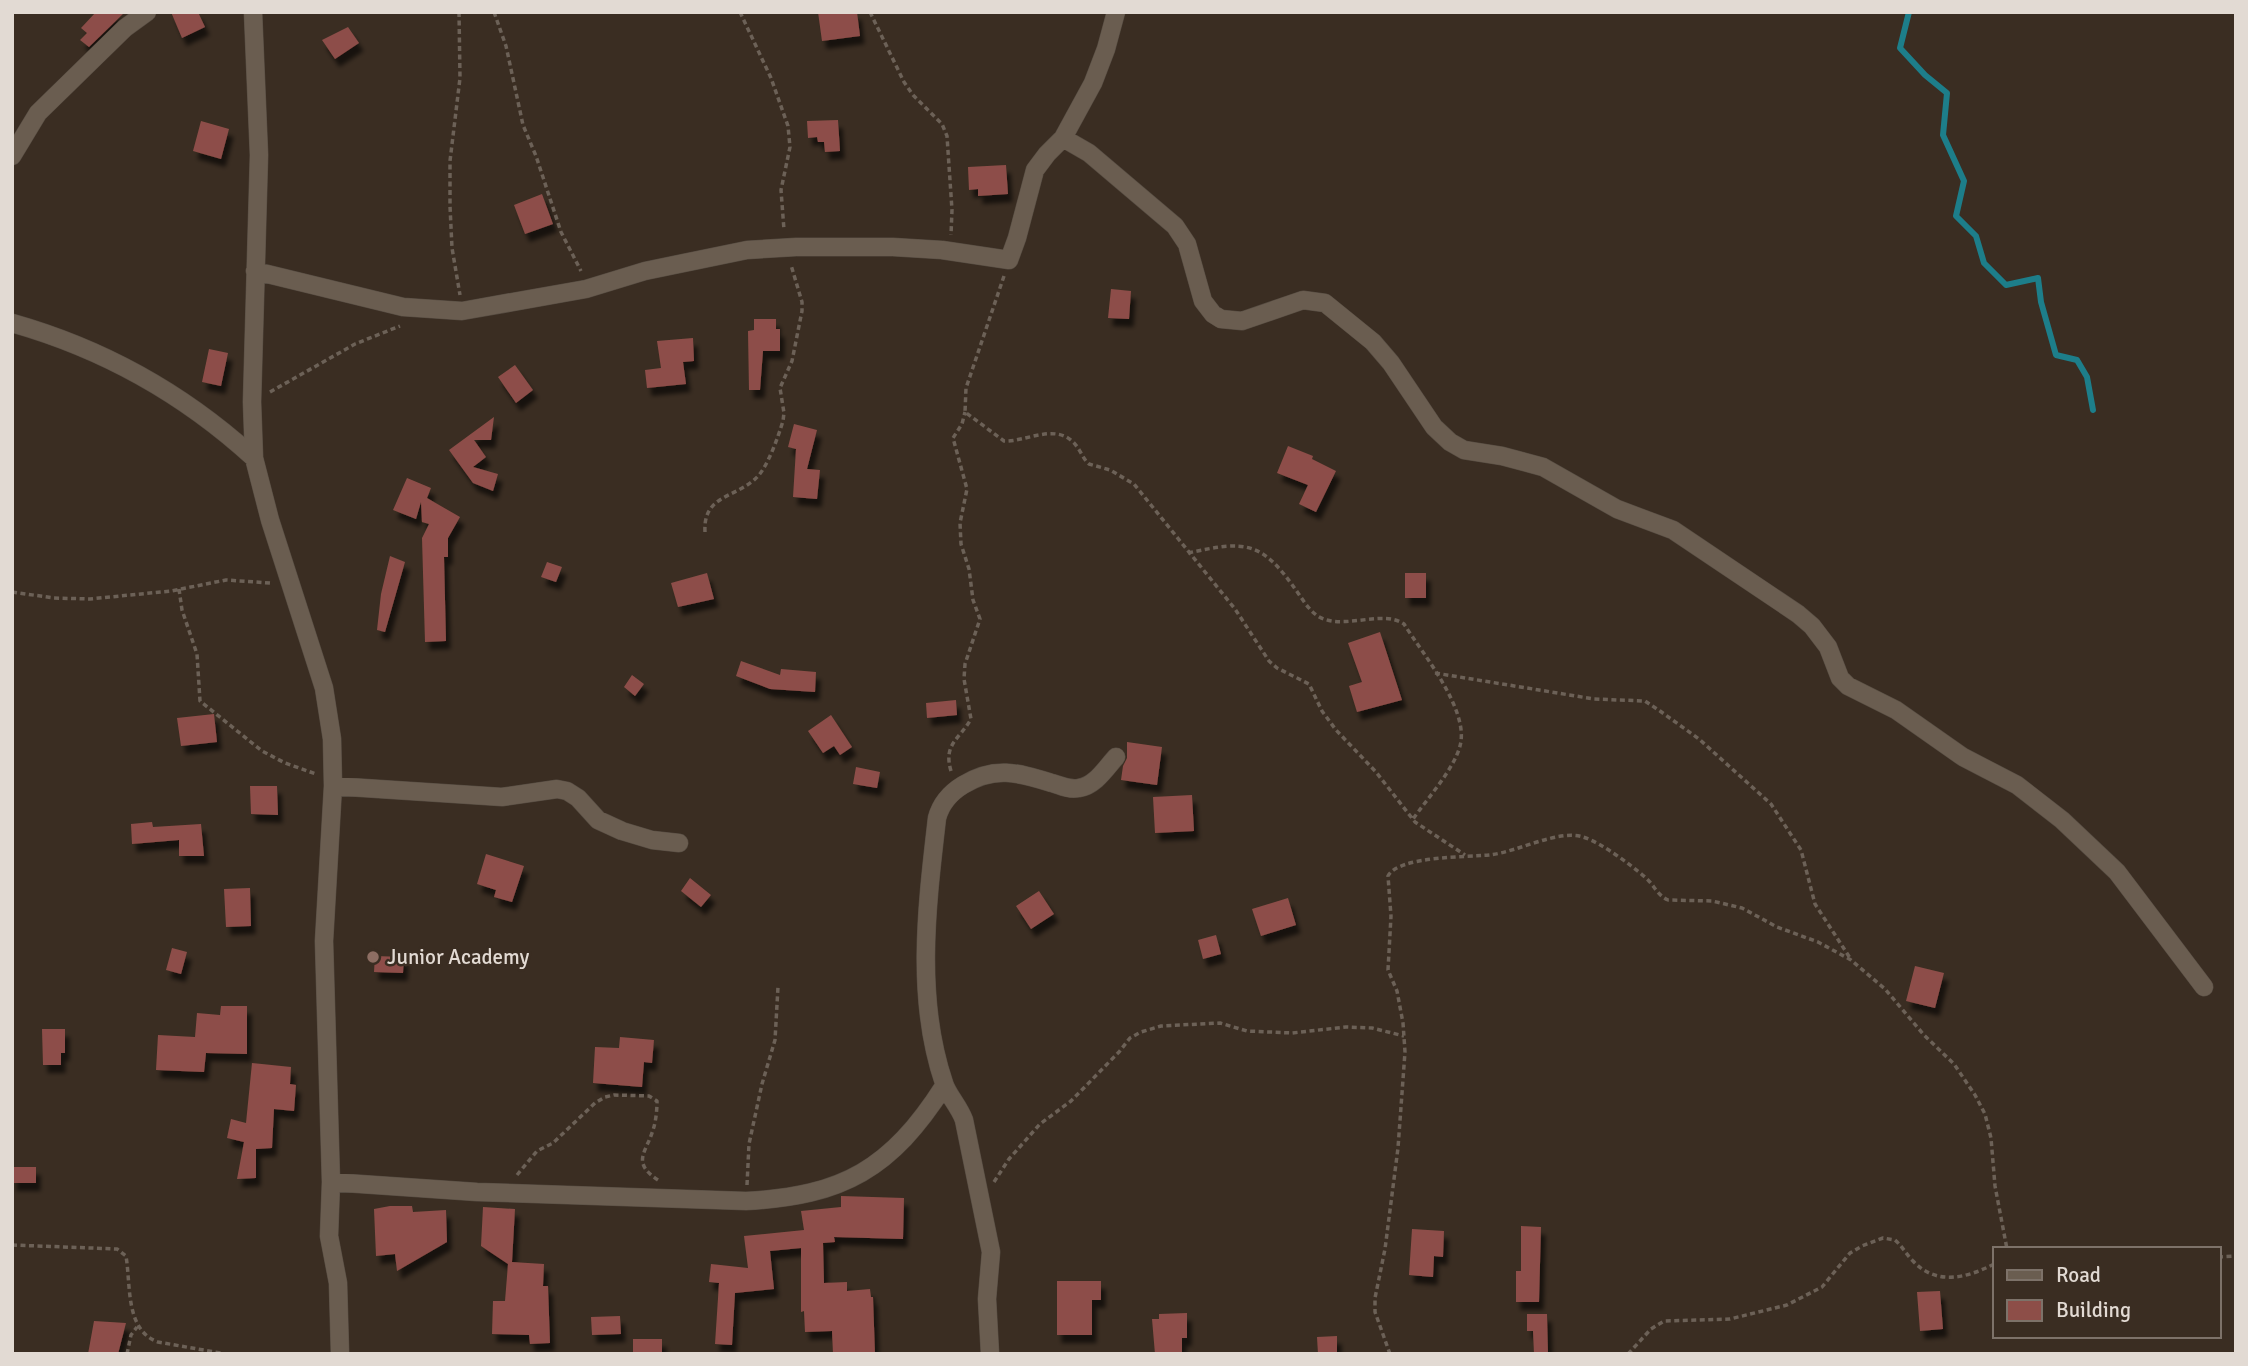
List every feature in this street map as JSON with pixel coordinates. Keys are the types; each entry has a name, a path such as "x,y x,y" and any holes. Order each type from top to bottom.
{"street":[{"path":"12,156 38,113 125,27 147,12"},
{"path":"253,12 259,155 252,402 254,458 270,520 328,708 332,739 333,783 324,941 331,1182 329,1236 338,1283 340,1354"},
{"path":"256,271 403,307 462,311 589,288 645,271 747,250 785,247 893,247 950,251 1009,260 1035,170 1063,138 1093,83 1107,49 1116,12"},
{"path":"1063,138 1089,153 1175,226 1188,244 1203,301 1213,314 1221,319 1242,321 1303,300 1325,303 1373,342 1391,363 1434,427 1450,442 1464,450 1502,456 1542,467 1617,509 1673,530 1798,614 1812,626 1828,647 1840,678 1848,687 1896,710 1963,757 2017,785 2062,820 2117,872 2204,987"},
{"path":"12,323 75,343 120,364 201,415 229,435 254,458"},
{"path":"990,1354 987,1299 991,1251 964,1120 959,1106 944,1086 930,1018 925,974 937,818 943,803 956,789 980,777 1009,771 1066,787 1082,788 1093,782 1116,757"},
{"path":"333,783 502,797 557,789 567,791 578,798 598,820 622,831 652,840 679,844"},
{"path":"331,1182 477,1192 746,1201 787,1199 818,1192 867,1171 918,1125 944,1086"}],"path":[{"path":"459,12 460,78 450,161 450,206 452,248 462,311"},
{"path":"494,12 506,46 523,125 561,232 589,288"},
{"path":"705,532 704,522 709,511 724,497 754,481 761,473 783,421 780,384 792,360 802,311 785,247 780,190 789,147 788,126 775,88 740,12"},
{"path":"870,12 904,82 942,124 947,136 952,210 950,251"},
{"path":"956,789 947,759 948,750 971,719 964,678 965,664 980,622 961,544 960,523 967,489 953,438 962,424 966,388 1009,260"},
{"path":"252,402 346,349 404,324 429,309"},
{"path":"965,412 1004,441 1047,434 1067,438 1075,444 1089,464 1110,470 1134,484 1236,610 1269,661 1309,684 1322,711 1413,819 1466,856"},
{"path":"1188,553 1225,544 1256,549 1293,585 1312,612 1324,619 1345,623 1370,619 1398,620 1404,624 1450,697 1457,713 1461,735 1460,746 1452,762 1413,819"},
{"path":"12,592 54,598 90,599 242,580 292,585"},
{"path":"179,589 181,610 197,654 200,701 262,751 333,783"},
{"path":"1435,673 1594,699 1645,701 1660,711 1699,739 1771,804 1801,850 1815,904 1851,960"},
{"path":"1390,1354 1375,1312 1375,1298 1385,1249 1398,1148 1404,1036 1398,991 1390,977 1388,964 1391,924 1388,876 1396,867 1445,857 1510,852 1563,835 1584,837 1648,879 1662,898 1728,904 1818,942 1851,960 1885,989 1924,1035 1954,1064 1975,1095 1989,1127 1995,1186 2007,1247"},
{"path":"746,1201 749,1144 775,1040 778,987"},
{"path":"981,1200 1009,1159 1040,1124 1071,1101 1130,1038 1141,1032 1161,1026 1220,1023 1247,1031 1292,1033 1346,1027 1371,1028 1404,1036"},
{"path":"515,1177 523,1170 531,1156 553,1143 595,1104 614,1095 649,1096 657,1101 656,1116 653,1132 645,1145 642,1159 646,1170 663,1184"},
{"path":"1628,1354 1651,1329 1664,1321 1730,1319 1787,1305 1822,1287 1850,1253 1883,1238 1895,1240 1914,1263 1931,1274 1947,1278 1973,1274 1993,1264"},
{"path":"12,1245 54,1248 110,1247 120,1251 125,1256 137,1327 148,1338 226,1354"},
{"path":"127,1354 131,1335 137,1327"}],"building":[{"path":"96,12 125,12 89,47 80,40 87,33 81,28"},
{"path":"171,12 198,12 205,27 182,38"},
{"path":"818,12 857,12 860,36 822,41"},
{"path":"348,27 359,43 335,59 322,40"},
{"path":"838,120 840,151 825,152 824,142 818,142 817,137 808,138 807,121"},
{"path":"201,121 229,129 221,159 193,151"},
{"path":"1006,165 1008,194 978,196 978,189 969,190 968,167"},
{"path":"542,194 553,224 525,234 514,205"},
{"path":"1111,289 1131,291 1129,319 1108,318"},
{"path":"754,319 776,319 776,329 780,329 780,351 763,351 760,390 749,390 748,331 754,330"},
{"path":"693,338 694,361 683,362 686,384 647,388 645,370 661,368 657,341"},
{"path":"209,349 228,353 221,386 202,382"},
{"path":"515,365 533,390 516,403 498,377"},
{"path":"494,417 491,440 474,440 486,457 473,467 498,474 493,491 473,483 449,450"},
{"path":"794,424 817,430 807,469 820,470 817,499 793,497 796,449 788,447"},
{"path":"1288,446 1313,456 1312,459 1336,471 1316,512 1299,504 1308,485 1277,473"},
{"path":"407,478 431,488 427,498 460,517 448,538 448,557 444,557 446,641 425,642 422,538 429,524 422,522 421,502 416,519 393,510"},
{"path":"390,556 405,562 385,632 377,630 381,594"},
{"path":"547,562 562,567 556,582 541,577"},
{"path":"707,573 714,599 678,607 671,583"},
{"path":"1405,573 1426,573 1426,598 1405,598"},
{"path":"1380,632 1402,700 1357,712 1349,686 1362,682 1348,643"},
{"path":"741,661 780,675 781,669 816,672 815,692 770,689 736,676"},
{"path":"632,675 644,684 635,696 624,687"},
{"path":"956,700 957,715 927,718 926,703"},
{"path":"214,714 217,742 181,746 177,718"},
{"path":"831,715 852,747 840,755 834,746 823,753 808,731"},
{"path":"1127,742 1162,747 1157,785 1121,780 1127,758"},
{"path":"856,767 880,772 877,788 853,784"},
{"path":"250,786 277,786 278,815 251,814"},
{"path":"1192,795 1194,831 1155,833 1153,797"},
{"path":"152,822 153,827 201,824 204,856 179,856 179,840 132,844 131,824"},
{"path":"486,854 524,866 512,902 494,897 496,890 477,884"},
{"path":"690,878 711,895 701,907 681,891"},
{"path":"250,888 251,926 226,927 224,889"},
{"path":"1039,891 1054,914 1031,929 1016,906"},
{"path":"1288,898 1296,925 1261,936 1252,909"},
{"path":"1216,935 1221,954 1203,959 1198,940"},
{"path":"172,948 187,952 181,974 166,970"},
{"path":"375,956 404,957 403,973 374,972"},
{"path":"1915,966 1944,973 1935,1008 1906,1001"},
{"path":"221,1006 247,1006 247,1054 206,1053 204,1072 156,1070 158,1035 195,1037 197,1013 220,1015"},
{"path":"42,1029 65,1029 65,1053 61,1053 61,1065 43,1065"},
{"path":"620,1037 654,1040 652,1063 644,1062 642,1087 593,1083 595,1047 619,1048"},
{"path":"252,1063 291,1067 290,1084 296,1085 294,1111 274,1109 272,1148 256,1149 256,1178 237,1179 244,1142 227,1138 231,1119 246,1123"},
{"path":"12,1167 36,1167 36,1183 12,1183"},
{"path":"841,1196 904,1198 903,1239 834,1237 835,1242 823,1243 824,1283 847,1282 847,1291 870,1289 873,1297 875,1354 833,1354 832,1331 805,1332 804,1311 801,1312 801,1248 770,1251 774,1289 735,1293 732,1345 715,1344 719,1283 709,1282 711,1264 748,1268 744,1236 804,1230 801,1211 841,1207"},
{"path":"412,1206 413,1212 446,1210 447,1242 397,1271 395,1254 376,1256 374,1209"},
{"path":"483,1207 515,1209 512,1262 544,1264 543,1286 548,1286 550,1343 530,1344 529,1335 492,1334 493,1301 505,1301 508,1264 481,1246"},
{"path":"1521,1226 1541,1227 1539,1302 1516,1302 1516,1271 1521,1271"},
{"path":"1412,1229 1444,1231 1443,1257 1434,1256 1433,1277 1409,1275"},
{"path":"1057,1281 1101,1281 1101,1300 1092,1300 1092,1335 1057,1335"},
{"path":"1940,1291 1943,1329 1920,1331 1917,1292"},
{"path":"1187,1313 1187,1338 1182,1338 1182,1354 1155,1354 1152,1319 1159,1319 1159,1314"},
{"path":"1527,1314 1547,1314 1548,1354 1534,1354 1533,1331 1527,1331"},
{"path":"620,1316 621,1334 592,1335 591,1317"},
{"path":"94,1321 126,1323 118,1354 88,1354"},
{"path":"1337,1336 1337,1354 1318,1354 1317,1337"},
{"path":"633,1339 662,1339 662,1354 633,1354"}],"waterway":[{"path":"1909,12 1900,48 1925,75 1947,93 1943,135 1964,181 1956,216 1976,236 1984,263 2006,285 2038,278 2041,302 2056,355 2077,360 2087,377 2093,410"}],"place":[{"name":"Junior Academy","path":"373,957"}]}
